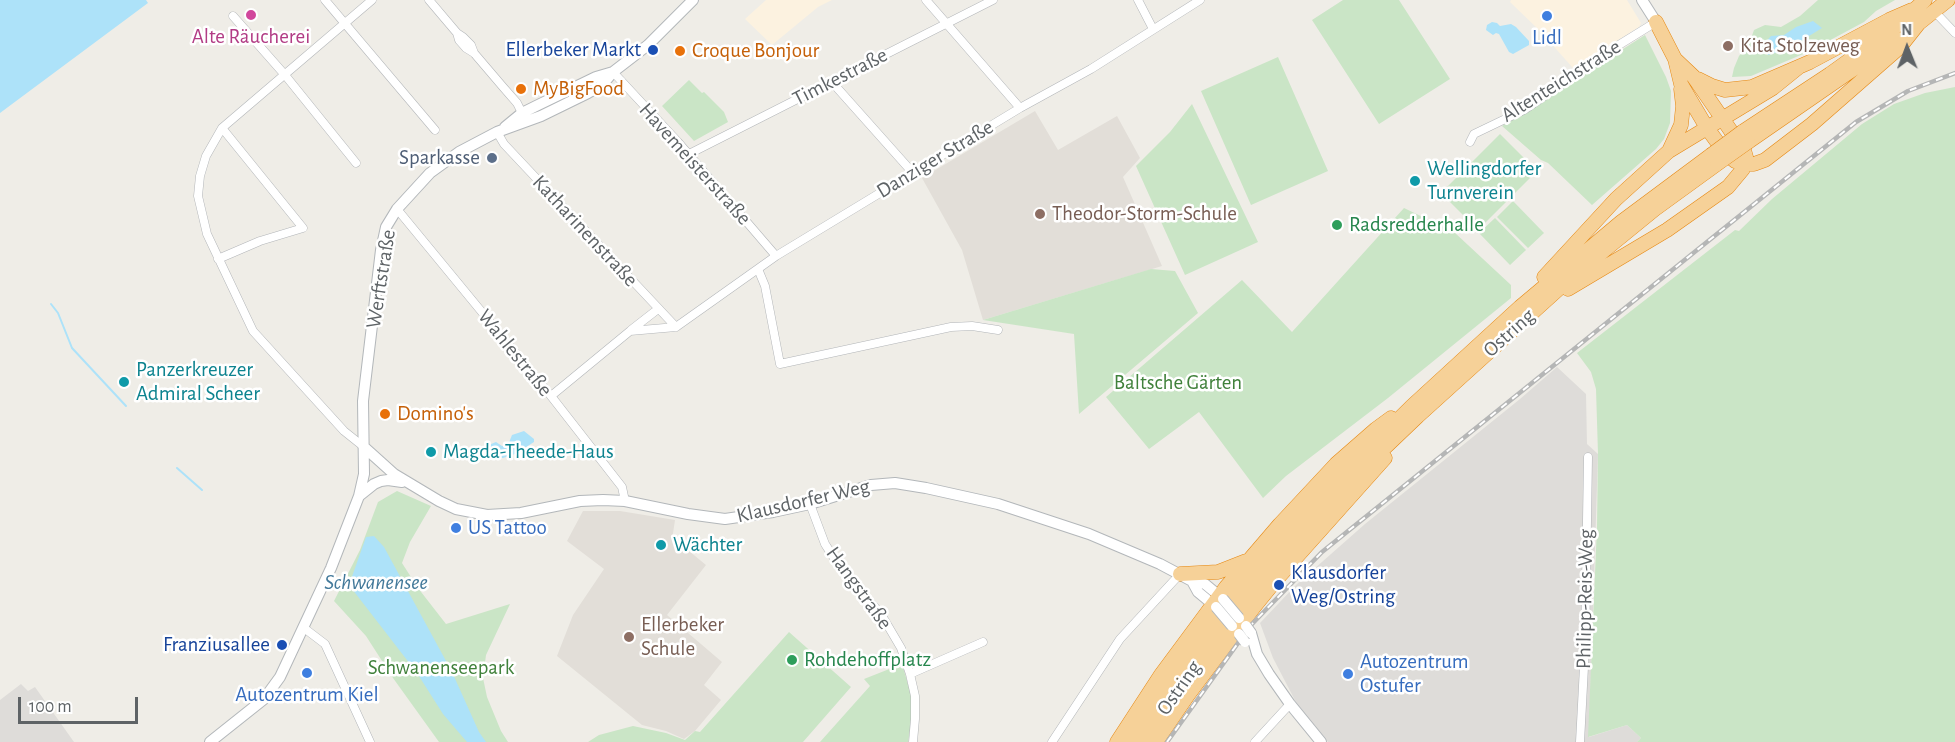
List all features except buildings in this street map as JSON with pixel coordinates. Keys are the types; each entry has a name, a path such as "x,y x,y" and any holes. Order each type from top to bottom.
{"highway":[{"name":"Ostring","path":"1745,137 1919,23 1948,0"},
{"path":"1693,76 1720,89 1735,90 1762,83 1844,45 1920,3"},
{"name":"Ostring","path":"1142,742 1192,668 1244,600 1296,540 1415,412 1520,307 1621,222 1745,137 1894,28 1920,3"},
{"path":"1656,22 1675,59 1683,101 1679,130 1669,151"},
{"path":"1681,84 1707,128 1726,154 1738,162 1755,164 1765,160 1812,124 1900,46 1919,23"},
{"path":"1547,299 1597,273 1667,230 1728,187 1741,173 1745,164 1744,150 1693,76 1675,59"},
{"path":"1520,307 1592,223 1669,151 1773,88 1799,67"},
{"name":"Ostring","path":"1128,742 1198,643 1258,566 1323,494 1415,412 1714,159"},
{"path":"1116,742 1149,691 1250,559 1280,524 1336,464 1376,429 1415,412"},
{"path":"1156,742 1188,695 1241,629 1276,580 1401,440 1415,412"},
{"path":"1186,578 1224,570 1250,559"}],"main road":[{"path":"397,209 444,161 497,132 541,116 602,85 613,72 648,45 693,0"},
{"path":"1642,0 1656,22"},
{"path":"497,132 522,113 596,76 613,72"},
{"name":"Werftstraße","path":"210,742 269,694 280,677 332,568 359,496 364,474 368,398 385,252 389,227 397,209"},
{"name":"Klausdorfer Weg","path":"364,447 377,461 406,483 456,509 487,514 521,513 580,501 603,500 625,501 725,519 773,512 810,504 871,485 895,483 998,504 1116,544 1186,578 1205,584 1241,629 1290,704 1321,742"},
{"name":"Klausdorfer Weg","path":"359,496 381,481 406,483"}],"street":[{"path":"325,0 435,130"},
{"path":"218,259 260,241 303,228 222,128 372,0"},
{"path":"429,0 457,33 471,45 474,53 517,103 522,113"},
{"path":"926,0 1020,108"},
{"name":"Timkestraße","path":"688,154 993,0"},
{"path":"1138,0 1153,30"},
{"name":"Danziger Straße","path":"676,327 776,256 1020,108 1090,69 1200,0"},
{"path":"1934,11 1955,33"},
{"path":"233,16 285,75 356,163"},
{"name":"Altenteichstraße","path":"1470,142 1474,134 1524,110 1580,69 1656,22"},
{"name":"Havemeisterstraße","path":"613,72 776,256"},
{"path":"831,81 913,173"},
{"name":"Klausdorfer Weg","path":"222,128 206,156 200,176 198,196 205,226 218,259 253,331 344,431 364,447"},
{"name":"Katharinenstraße","path":"497,132 504,144 676,327"},
{"name":"Wahlestraße","path":"397,209 551,396 622,487 625,501"},
{"path":"758,269 765,286 780,364 951,327 972,326 998,330"},
{"path":"551,396 658,309"},
{"path":"630,331 676,327"},
{"name":"Philipp-Reis-Weg","path":"1580,742 1585,648 1588,457"},
{"name":"Hangstraße","path":"810,504 825,543 843,572 881,614 901,648 915,696 912,742"},
{"path":"1052,742 1120,639 1186,578"},
{"path":"304,628 325,644 370,742"},
{"path":"910,674 983,642"},
{"path":"1255,742 1290,704"}],"shaded area":[{"path":"766,0 832,0 818,7 772,45 745,19"},
{"path":"1511,0 1627,0 1641,23 1639,27 1573,68 1510,2"},
{"name":"Theodor-Storm-Schule","path":"1035,111 1058,150 1117,116 1140,158 1123,177 1162,266 983,320 962,250 922,178"},
{"path":"1557,367 1586,394 1587,444 1598,454 1589,737 1627,725 1641,738 1637,742 1328,742 1299,708 1273,658 1260,623 1297,584 1365,524"},
{"name":"Ellerbeker Schule","path":"583,511 620,511 675,520 672,540 706,565 667,615 722,662 704,685 721,700 695,731 684,739 666,731 642,725 557,656 573,615 604,569 567,541"},
{"path":"21,684 28,691 35,687 74,742 0,742 0,700"}],"green space":[{"path":"1343,0 1399,0 1450,79 1379,124 1312,20"},
{"path":"1818,0 1895,0 1876,11 1864,22 1808,52 1751,76 1732,77 1739,56 1749,44 1754,30 1765,25 1781,27 1800,16"},
{"path":"1645,35 1671,91 1670,123 1664,139 1656,149 1592,205 1548,163 1541,160 1502,126"},
{"path":"1278,57 1328,171 1251,205 1201,91"},
{"path":"689,80 724,112 728,122 694,141 662,106"},
{"path":"1955,87 1955,742 1637,742 1641,738 1627,725 1588,737 1598,454 1596,389 1591,372 1577,353 1735,230 1739,231 1772,199 1862,124 1894,104 1925,93"},
{"path":"1192,104 1258,242 1185,275 1136,166 1170,132"},
{"path":"1500,134 1537,171 1478,230 1441,193"},
{"path":"1513,201 1544,233 1528,248 1497,217"},
{"name":"Baltsche Gärten","path":"1404,208 1454,232 1511,285 1511,298 1388,398 1286,476 1263,498 1199,412 1149,449 1106,397 1242,280 1292,332"},
{"path":"1495,218 1526,250 1510,265 1479,233"},
{"path":"1151,269 1175,271 1198,313 1079,414 1074,334 983,320"},
{"name":"Schwanenseepark","path":"397,491 431,506 410,542 402,563 446,624 510,604 486,655 483,678 487,697 508,742 439,742 366,636 334,601 360,550 378,502"},
{"name":"Rohdehoffplatz","path":"789,632 851,687 803,742 588,742 599,735 633,726 666,733 685,740 695,731 700,732"},
{"path":"902,664 911,694 911,725 908,742 820,742 870,686 864,679"}],"water":[{"path":"0,0 146,0 148,3 0,113"},
{"path":"1813,21 1822,28 1788,49 1768,55 1763,45 1771,36 1784,35 1796,27"},
{"path":"1492,22 1500,26 1511,24 1516,27 1529,41 1529,45 1513,54 1509,52 1499,34 1493,35 1486,30 1487,25"},
{"path":"524,431 534,439 534,442 515,454 498,458 490,450 491,444 496,442 502,446 508,445 512,435"},
{"name":"Schwanensee","path":"374,536 384,547 452,672 479,732 486,742 467,742 443,714 417,673 349,585 366,537"}],"waterway":[{"path":"51,304 58,313 72,348 126,406"},
{"path":"177,468 202,490"}],"railway":[{"path":"1167,742 1251,625 1322,552 1856,122 1908,91 1955,73"}],"place":[{"name":"Alte Räucherei","path":"251,15"},
{"name":"Lidl","path":"1547,16"},
{"name":"Kita Stolzeweg","path":"1728,46"},
{"name":"Ellerbeker Markt","path":"653,50"},
{"name":"Croque Bonjour","path":"680,51"},
{"name":"MyBigFood","path":"521,89"},
{"name":"Sparkasse","path":"492,158"},
{"name":"Wellingdorfer Turnverein","path":"1415,181"},
{"name":"Theodor-Storm-Schule","path":"1040,214"},
{"name":"Radsredderhalle","path":"1337,225"},
{"name":"Panzerkreuzer Admiral Scheer","path":"124,382"},
{"name":"Domino's","path":"385,414"},
{"name":"Magda-Theede-Haus","path":"431,452"},
{"name":"US Tattoo","path":"456,528"},
{"name":"Wächter","path":"661,545"},
{"name":"Klausdorfer Weg/Ostring","path":"1279,585"},
{"name":"Ellerbeker Schule","path":"629,637"},
{"name":"Franziusallee","path":"282,645"},
{"name":"Rohdehoffplatz","path":"792,660"},
{"name":"Autozentrum Kiel","path":"307,673"},
{"name":"Autozentrum Ostufer","path":"1348,674"}]}
